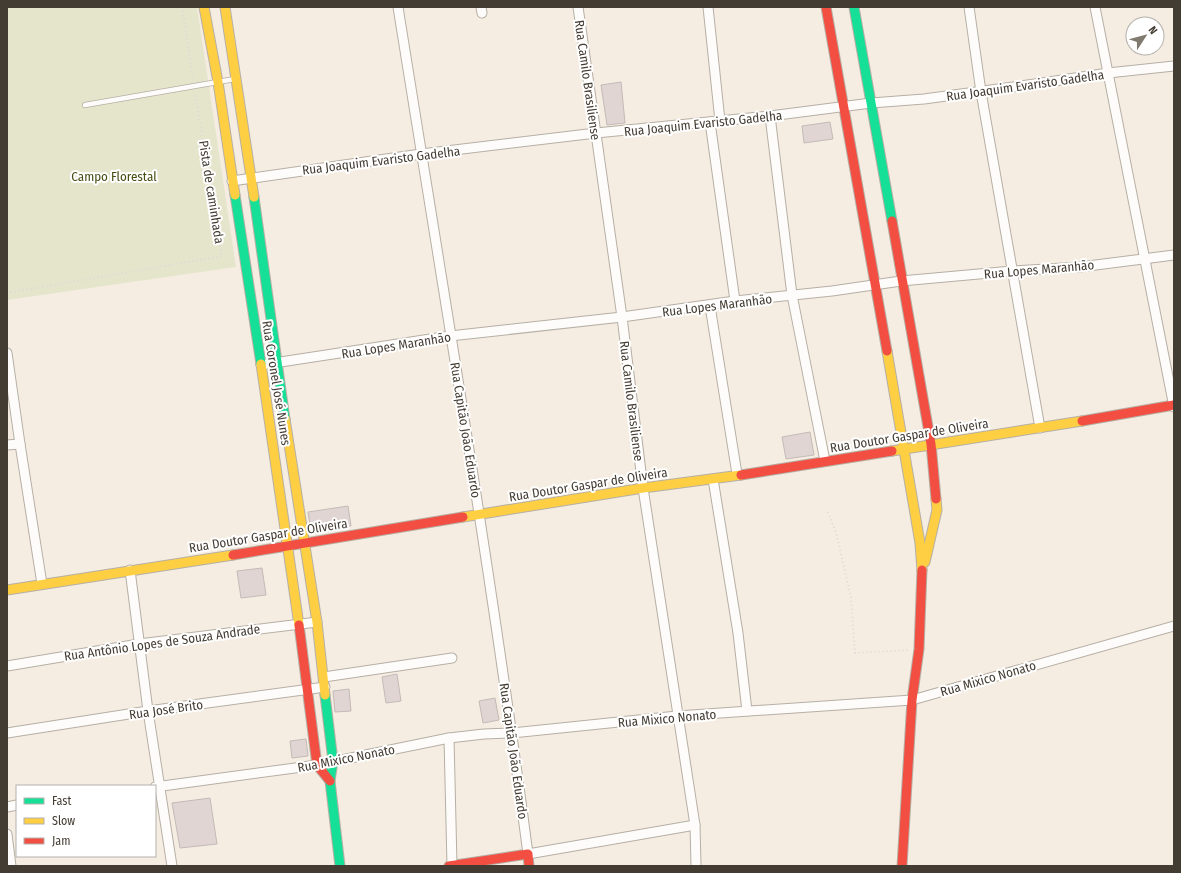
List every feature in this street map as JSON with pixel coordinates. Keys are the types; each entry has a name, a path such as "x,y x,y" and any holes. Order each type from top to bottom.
{"street":[{"name":"Rua Coronel José Nunes","path":"204,7 218,82 261,365 318,765"},
{"name":"Rua Coronel José Nunes","path":"226,7 276,362 317,622 333,761 330,781"},
{"name":"Rua Capitão João Eduardo","path":"398,7 480,514 528,854"},
{"name":"Rua Camilo Brasiliense","path":"578,7 622,317 643,488 695,825 696,866"},
{"path":"708,7 720,121"},
{"path":"826,7 905,449 917,522 922,572 919,649 912,700 902,866"},
{"path":"854,7 935,476 937,510 922,572"},
{"path":"969,7 981,92 1040,428"},
{"path":"1095,7 1174,406"},
{"name":"Rua Joaquim Evaristo Gadelha","path":"232,181 251,177 422,154 596,133 770,116 871,103 924,99 1108,73 1174,66"},
{"path":"770,116 792,295 825,461"},
{"path":"710,122 735,301"},
{"name":"Rua Lopes Maranhão","path":"261,365 450,336 622,317 710,306 735,301 901,281 1012,271 1080,267 1174,255"},
{"path":"710,306 737,474"},
{"path":"7,353 42,584"},
{"name":"Rua Doutor Gaspar de Oliveira","path":"7,590 643,488 713,479 1174,406"},
{"path":"7,445 20,444"},
{"path":"713,479 738,633 747,711"},
{"path":"130,570 158,786 172,866"},
{"name":"Rua Antônio Lopes de Souza Andrade","path":"7,666 139,644 317,622"},
{"name":"Rua Mixico Nonato","path":"158,786 318,765 449,738 484,734 512,733 677,716 912,700 1174,626"},
{"path":"324,677 452,658"},
{"name":"Rua José Brito","path":"7,733 148,711 325,687"},
{"path":"449,738 451,866 695,825"},
{"path":"318,765 330,781 340,866"},
{"path":"7,834 11,866"},
{"path":"528,854 529,866"}],"lane":[{"path":"85,104 236,79"}],"path":[{"name":"Pista de caminhada","path":"7,293 222,256 182,7"},
{"path":"828,512 836,533 851,597 855,653 919,649"}],"green space":[{"name":"Campo Florestal","path":"7,7 197,7 236,267 7,300"}],"building":[{"path":"621,82 625,123 607,125 601,85"},
{"path":"830,122 833,139 804,143 802,126"},
{"path":"810,432 814,455 786,459 782,437"},
{"path":"348,506 351,526 311,532 308,512"},
{"path":"262,568 266,595 241,598 237,571"},
{"path":"397,674 401,701 386,703 382,677"},
{"path":"349,689 351,711 335,712 333,691"},
{"path":"495,698 499,720 483,723 479,701"},
{"path":"306,739 308,756 292,758 290,741"},
{"path":"210,798 217,844 180,848 172,803"}],"traffic: fast":[{"path":"854,7 892,221"},
{"path":"235,195 261,364"},
{"path":"254,197 285,419"},
{"path":"325,695 333,761 330,781 340,866"}],"traffic: slow":[{"path":"204,7 218,82 235,195"},
{"path":"225,7 254,197"},
{"path":"887,351 920,543 922,570"},
{"path":"261,364 299,625"},
{"path":"285,419 317,622 325,695"},
{"path":"892,451 1082,421"},
{"path":"463,517 643,488 741,475"},
{"path":"925,562 937,510 936,499"},
{"path":"7,590 233,555"}],"traffic: jam":[{"path":"826,7 887,351"},
{"path":"892,221 931,444 936,499"},
{"path":"1082,421 1174,405"},
{"path":"741,475 892,451"},
{"path":"233,555 463,517"},
{"path":"902,866 912,700 919,649 922,570"},
{"path":"299,625 317,765 330,781"},
{"path":"449,866 528,854 529,866"}]}
